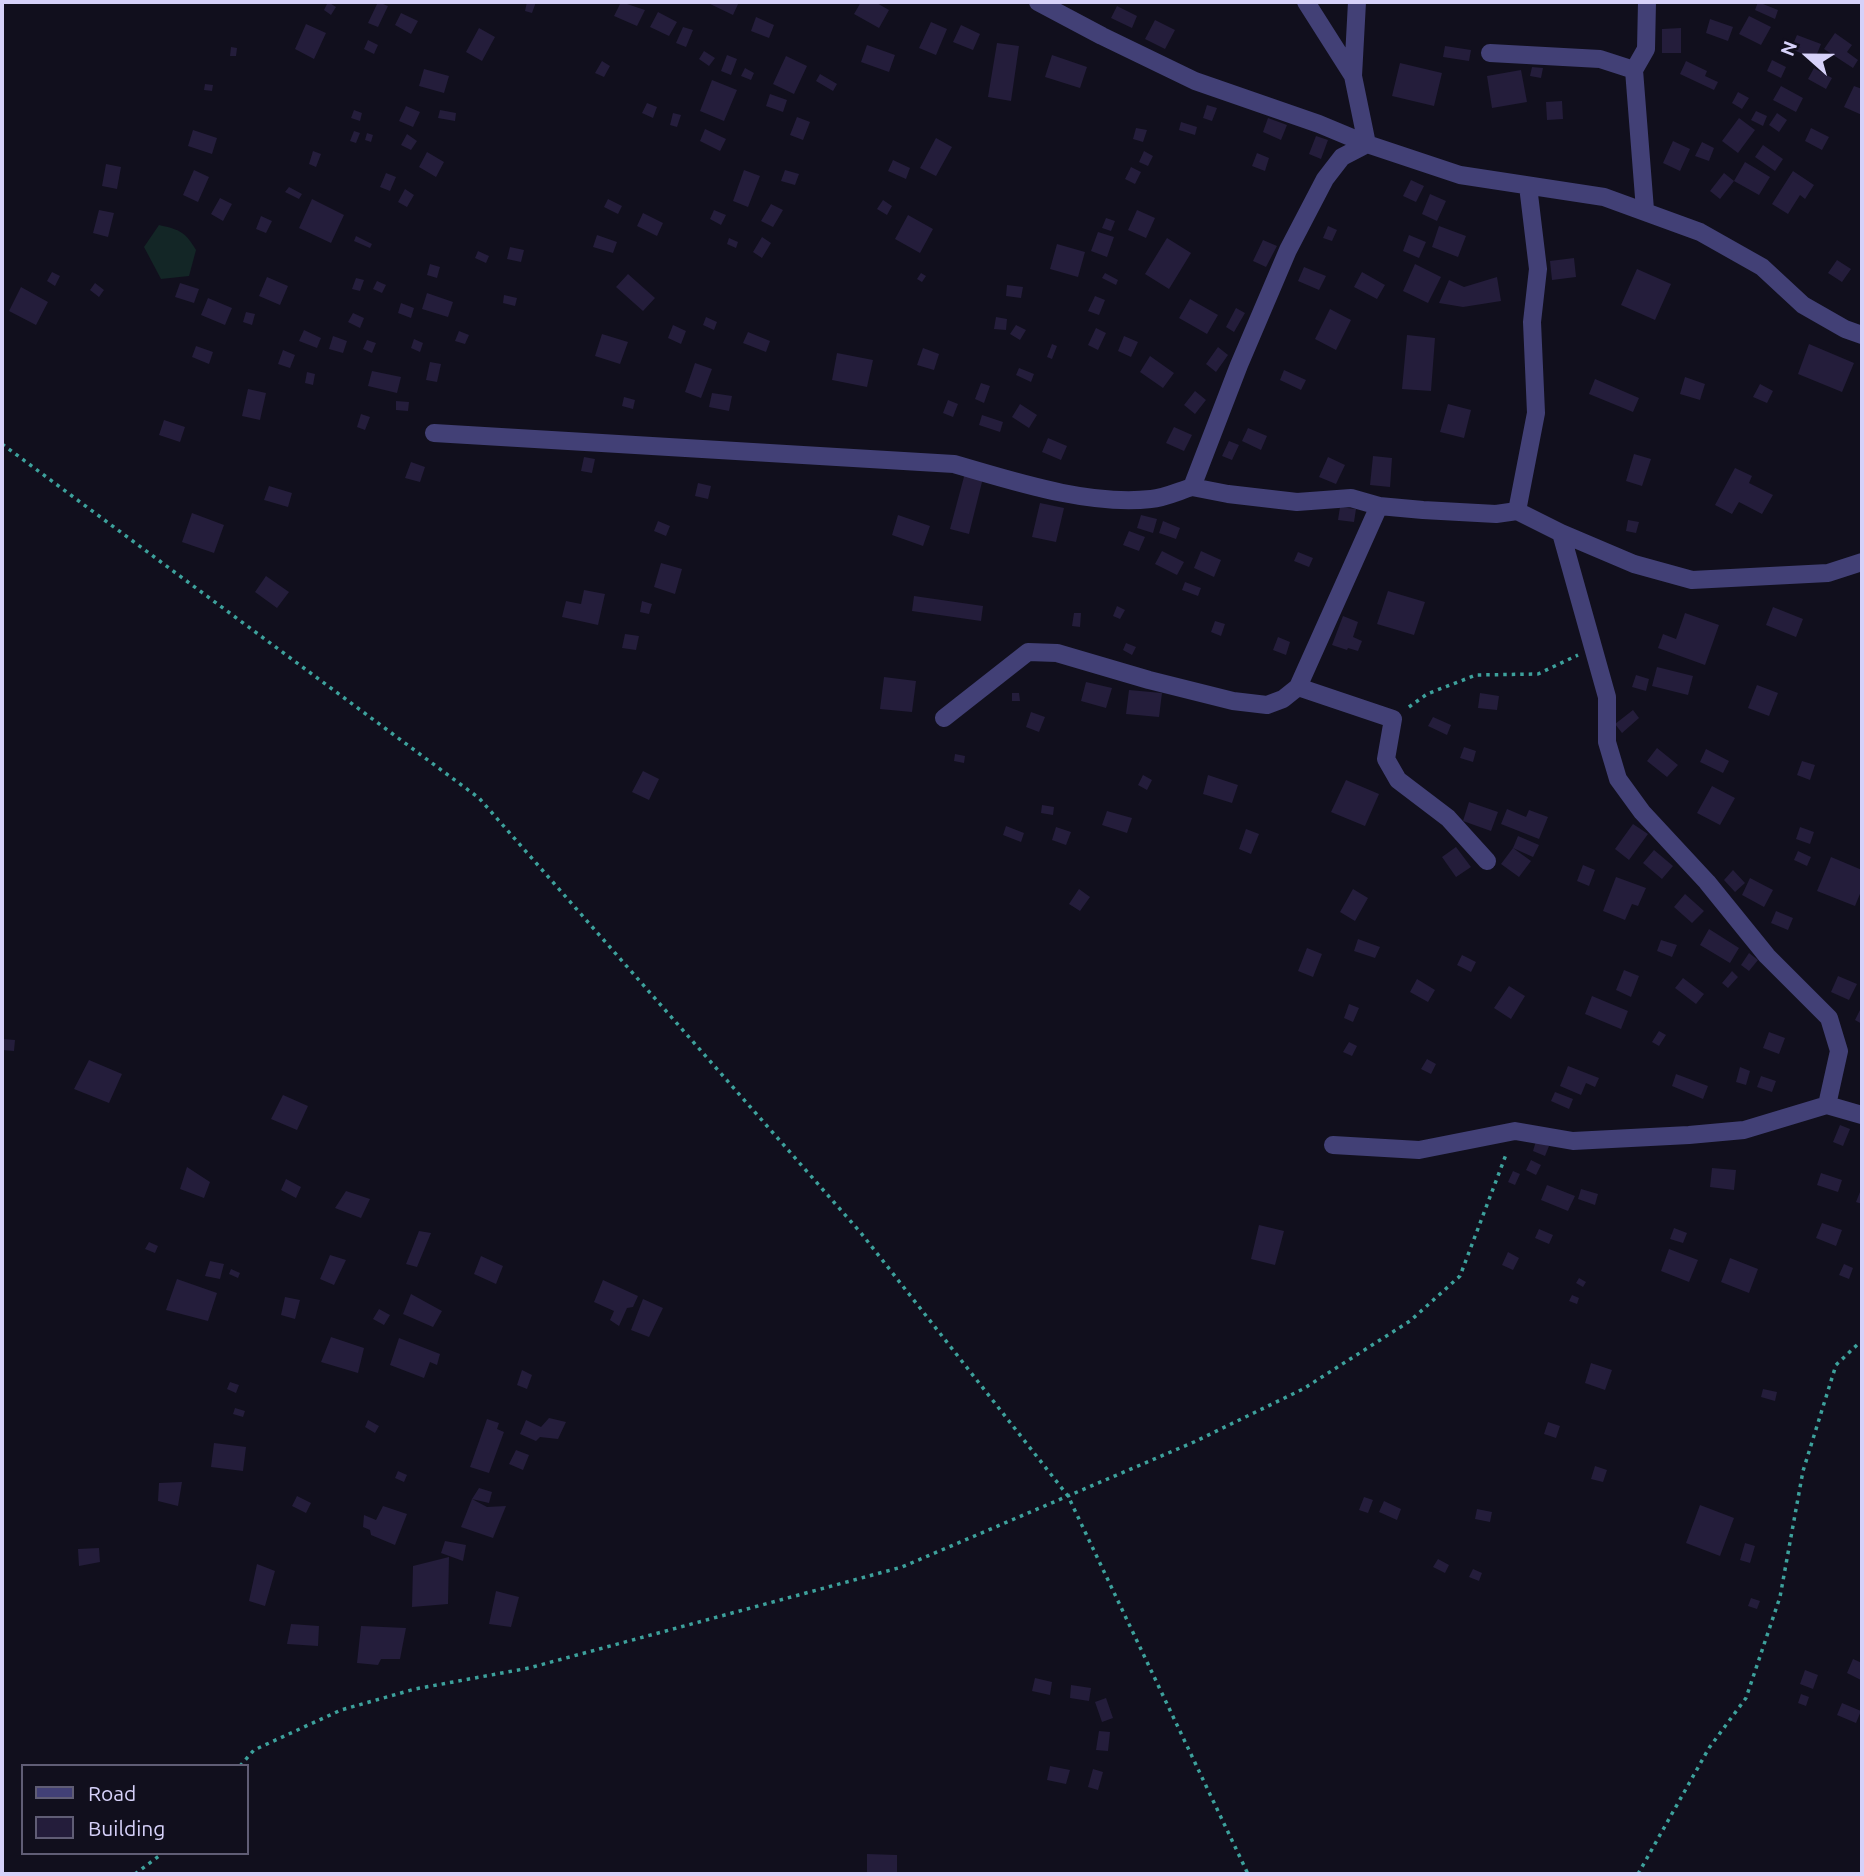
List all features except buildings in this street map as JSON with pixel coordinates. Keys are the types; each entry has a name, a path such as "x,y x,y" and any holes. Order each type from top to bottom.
{"street":[{"path":"1038,2 1195,81 1319,124 1367,144 1460,175 1604,197 1700,232 1762,267 1804,304 1845,329 1862,335"},
{"path":"1307,2 1353,76"},
{"path":"1357,2 1353,76 1367,144"},
{"path":"1644,211 1634,70 1646,49 1650,3"},
{"path":"1490,53 1600,59 1634,70"},
{"path":"1192,487 1239,365 1294,238 1325,179 1342,157 1367,144"},
{"path":"1517,511 1536,413 1532,322 1538,270 1528,186"},
{"path":"434,433 954,464 1029,486 1111,499 1152,499 1192,487 1297,502 1351,498 1379,506 1496,514 1517,511 1634,564 1692,580 1828,573 1862,562"},
{"path":"944,718 1028,652 1057,653 1233,701 1267,705 1283,699 1298,687 1379,506"},
{"path":"1561,533 1607,697 1607,742 1618,779 1642,812 1707,882 1767,956 1829,1018 1839,1051 1827,1105"},
{"path":"1298,687 1393,719 1386,759 1398,780 1448,818 1487,861"},
{"path":"1334,1145 1419,1150 1515,1131 1573,1142 1689,1135 1744,1130 1827,1105 1862,1115"}],"path":[{"path":"2,444 479,797 861,1233 1068,1496 1248,1874"},
{"path":"1393,719 1427,694 1476,675 1538,674 1594,648"},
{"path":"242,1764 254,1750 341,1710 415,1689 529,1668 902,1567 1194,1442 1303,1389 1410,1321 1461,1276 1515,1131"},
{"path":"1638,1874 1709,1748 1746,1698 1780,1597 1803,1471 1836,1365 1862,1343"},
{"path":"135,1874 160,1855"}],"green space":[{"path":"159,225 182,233 196,250 189,276 161,279 144,247"}]}
